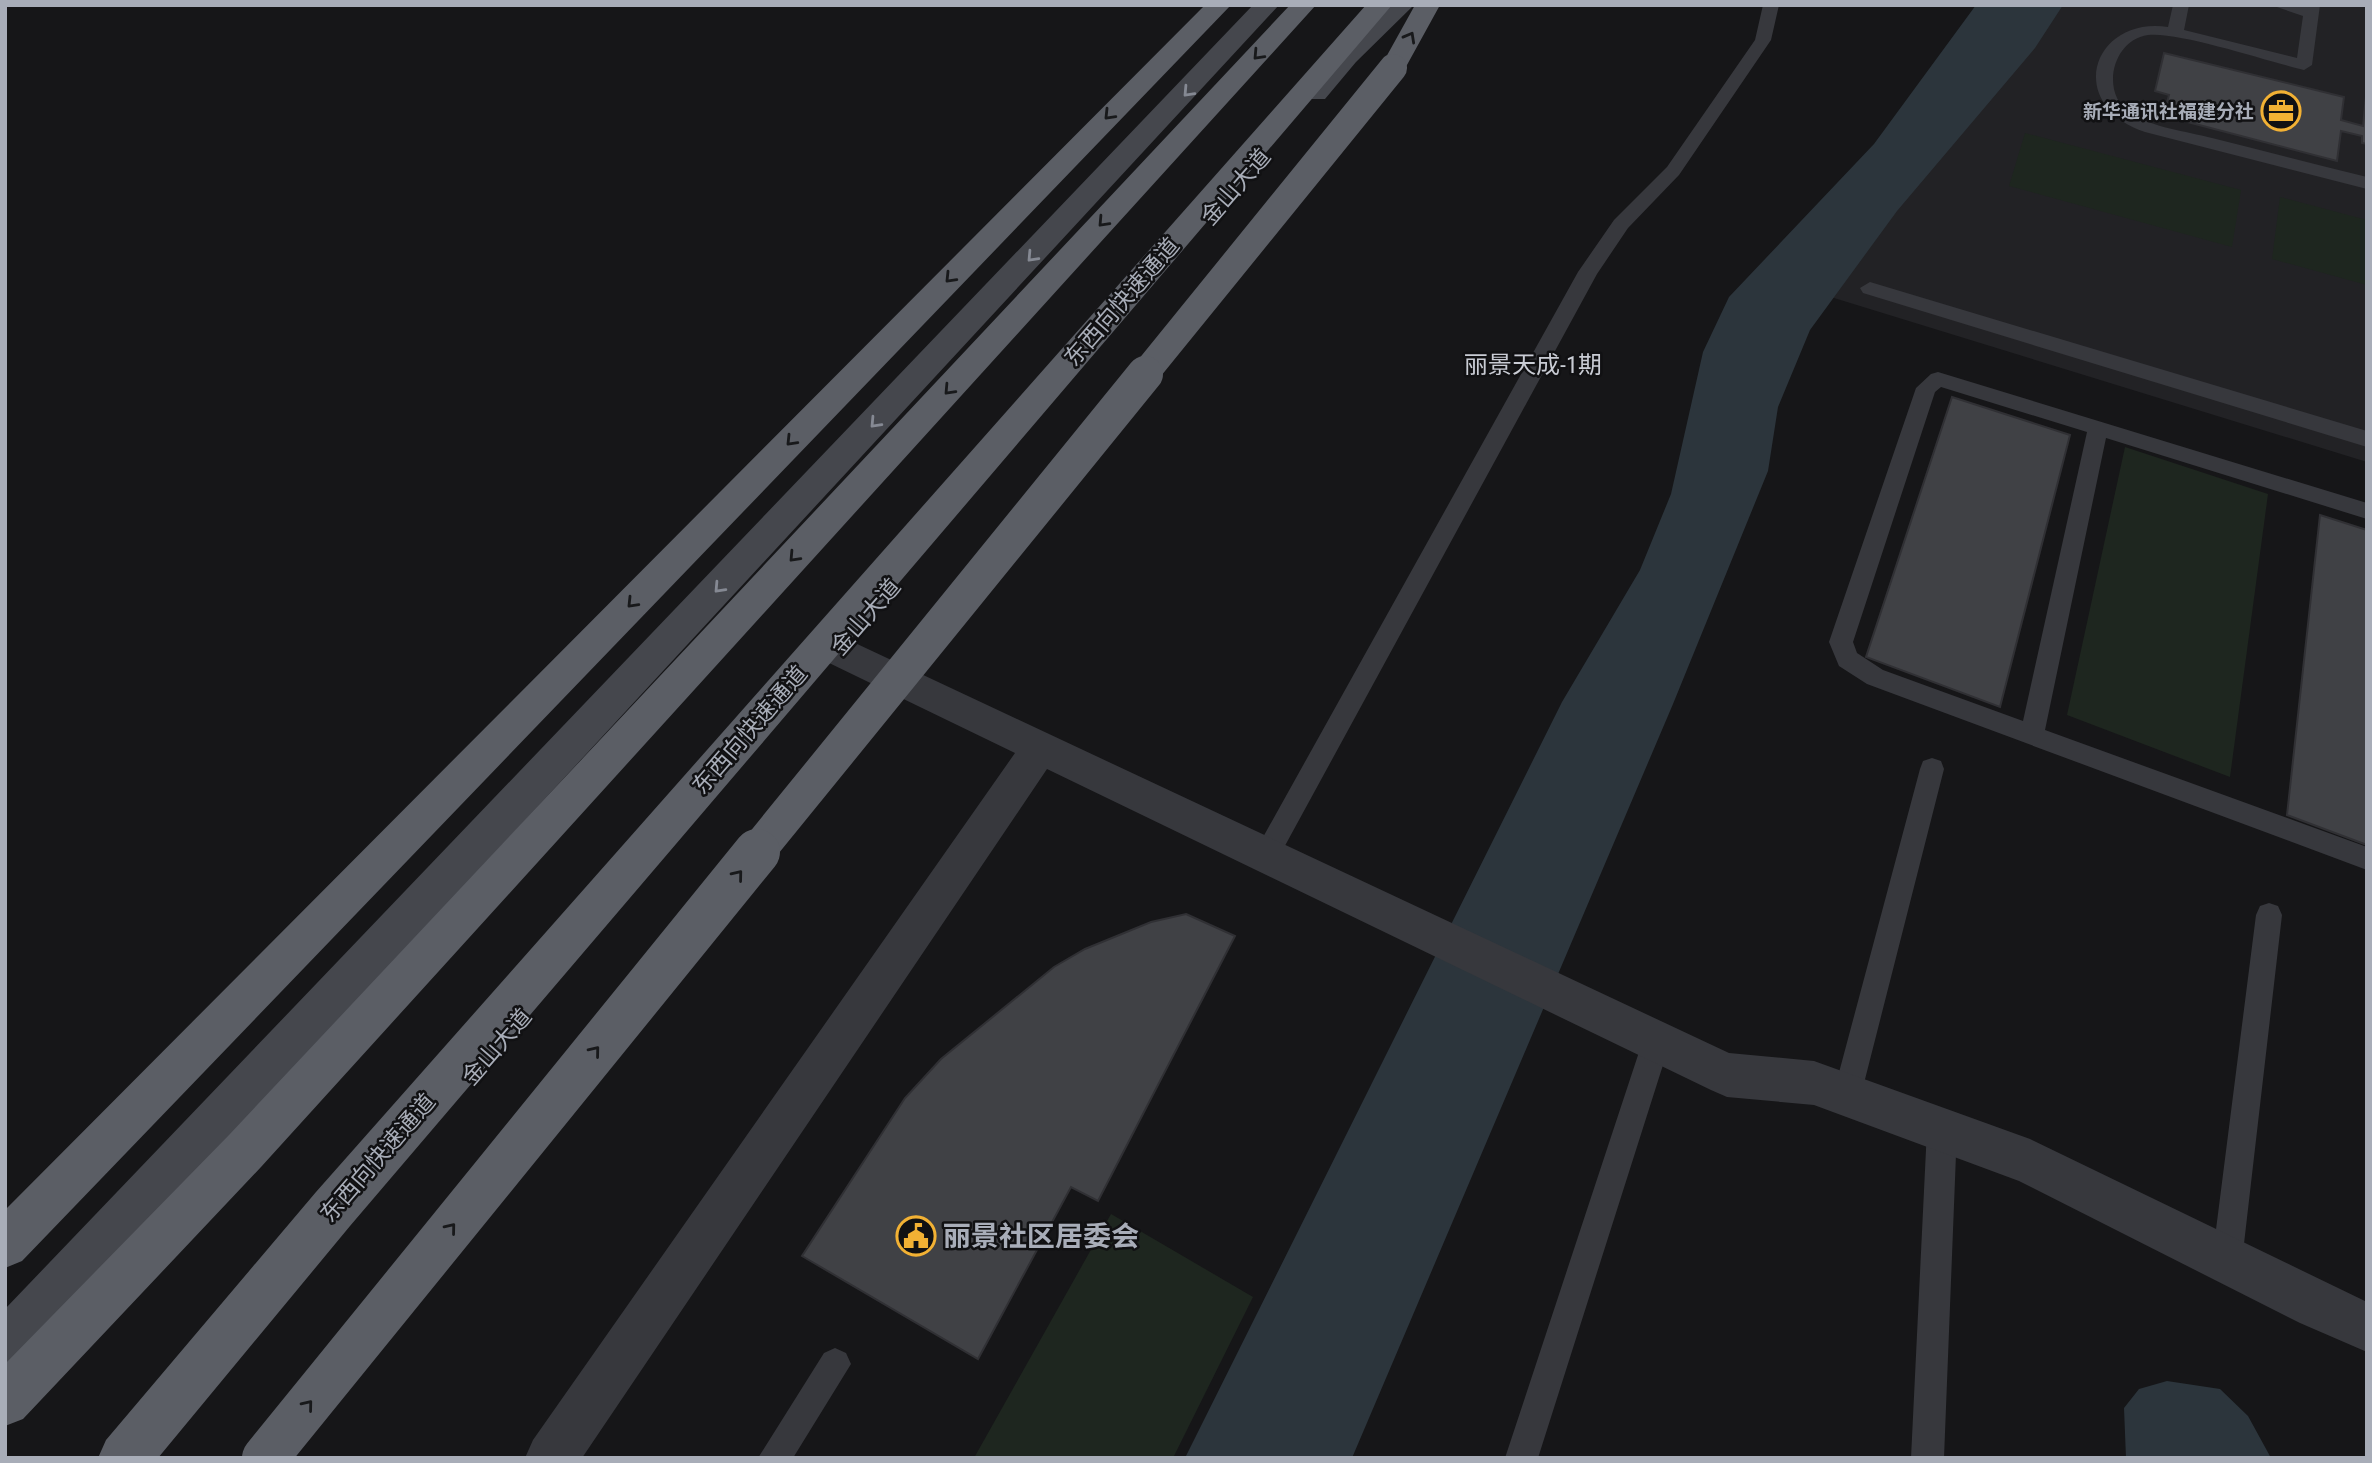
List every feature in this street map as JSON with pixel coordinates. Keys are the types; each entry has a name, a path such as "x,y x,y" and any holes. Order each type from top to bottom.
{"highway":[{"path":"5,1401 254,1141 1304,5"},
{"name":"东西向快速通道","path":"124,1458 333,1209 1380,5"},
{"path":"265,1458 1393,68 1428,5"},
{"path":"5,1244 1214,10"}],"main road":[{"path":"5,1345 1266,5"},
{"name":"金山大道","path":"145,1458 1348,57 1402,5"}],"street":[{"path":"838,650 1656,1043 1727,1074 1814,1083 2030,1162 2227,1261 2367,1327"},
{"path":"551,1458 1040,748"}],"lane":[{"path":"1266,856 1588,272 1621,224 1673,171 1763,40 1771,5"},
{"path":"2175,33 2180,5"},
{"path":"2279,5 2312,9 2304,65 2154,29 2139,32 2113,50 2106,62 2104,74 2108,97 2115,109 2130,121 2151,128 2367,183"},
{"path":"1870,288 2367,439"},
{"path":"2367,511 1938,379 1926,388 1841,642 1847,659 1875,677 2367,859"},
{"path":"2032,735 2098,428"},
{"path":"1847,1095 1932,769"},
{"path":"2227,1261 2269,915"},
{"path":"1521,1458 1656,1043"},
{"path":"1927,1458 1942,1129"},
{"path":"774,1458 835,1364"}],"shaded area":[{"path":"1976,5 2063,5 2035,48 1897,211 1810,330 1778,407 1768,471 1673,704 1352,1458 1185,1458 1562,702 1640,570 1671,494 1703,352 1729,297 1874,144"},
{"name":"新华通讯社福建分社","path":"2058,5 2367,5 2367,462 1821,294"},
{"path":"2025,133 2241,190 2232,247 2009,186"},
{"path":"2280,197 2367,220 2367,285 2272,259"},
{"path":"2125,447 2268,494 2230,777 2067,715"},
{"path":"1111,1214 1253,1297 1173,1458 974,1458"},
{"path":"2167,1381 2220,1389 2248,1416 2271,1458 2126,1458 2124,1408 2139,1389"}],"building":[{"path":"2164,53 2344,97 2341,120 2363,126 2367,86 2367,144 2362,143 2362,136 2341,131 2337,161 2164,114 2169,95 2155,91"},
{"path":"1952,397 2070,435 2000,707 1866,657"},
{"path":"2320,515 2367,530 2367,845 2287,815"},
{"path":"1186,914 1235,936 1098,1201 1071,1187 978,1359 802,1256 905,1098 941,1059 1054,967 1085,949 1151,922"}],"place":[{"name":"新华通讯社福建分社","path":"2281,111"},
{"name":"丽景社区居委会","path":"916,1236"}],"district":[{"name":"丽景天成-1期","path":"1533,365"}]}
